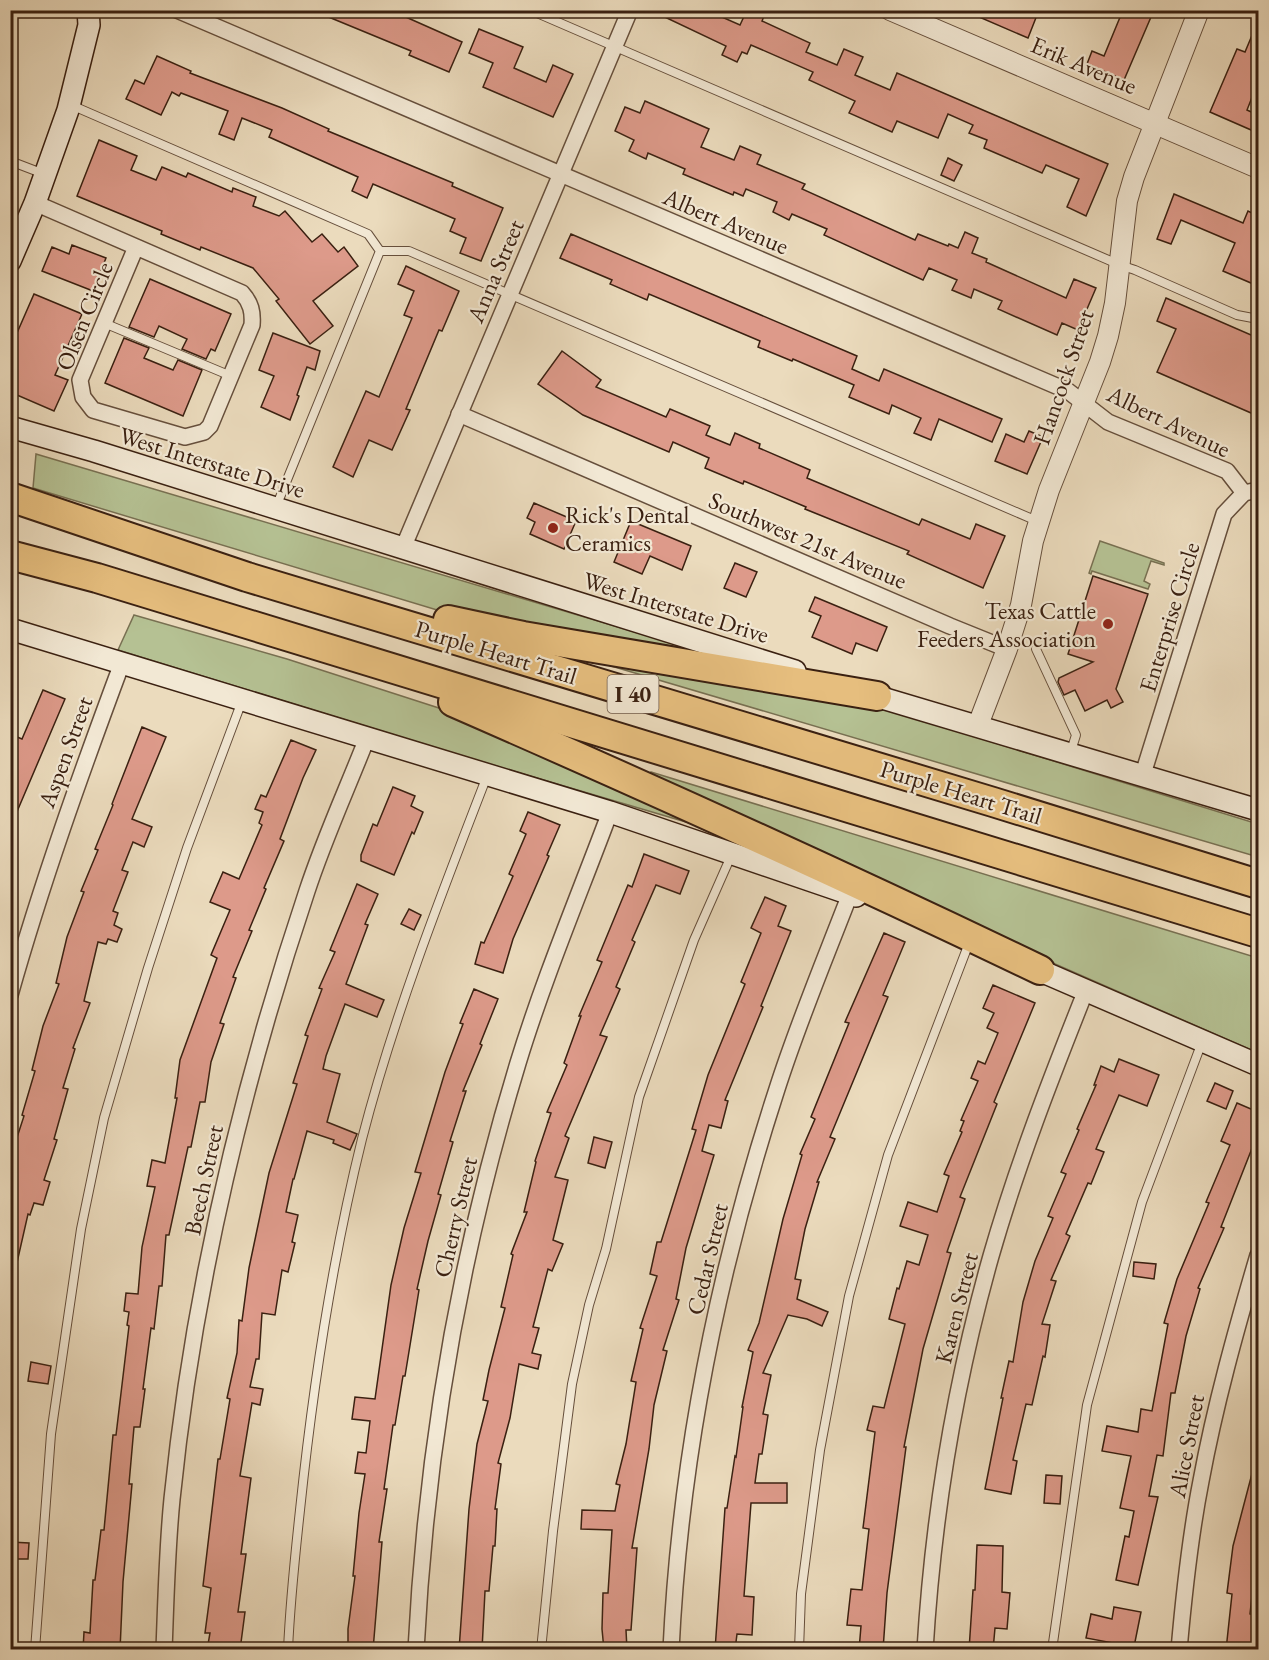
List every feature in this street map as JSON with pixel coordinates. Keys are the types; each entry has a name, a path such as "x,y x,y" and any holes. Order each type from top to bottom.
{"highway":[{"name":"Purple Heart Trail","path":"10,497 247,577 1258,884"},
{"name":"Purple Heart Trail","path":"10,555 98,578 325,646 1258,933"},
{"path":"247,577 489,630 877,696"},
{"path":"325,646 566,751 878,893 1040,970"}],"main road":[{"path":"10,261 35,203 69,104 89,25 88,10"},
{"name":"West Interstate Drive","path":"10,427 877,696 1258,810"},
{"path":"10,629 610,812 850,894 1040,970 1258,1065"}],"street":[{"name":"Albert Avenue","path":"177,10 1068,391 1108,422 1227,471 1251,491"},
{"name":"Anna Street","path":"403,548 630,10"},
{"name":"Erik Avenue","path":"890,10 924,17 1154,123 1258,168"},
{"name":"Hancock Street","path":"978,725 1021,605 1039,521 1108,336 1120,265 1127,201 1134,177 1199,10"},
{"name":"Olsen Circle","path":"35,203 242,293 248,300 252,308 252,325 210,426 196,435 185,437 93,410 82,398 80,380 136,247"},
{"name":"Southwest 21st Avenue","path":"459,414 939,622 1007,649"},
{"name":"Enterprise Circle","path":"1143,774 1224,514 1251,491"},
{"name":"Aspen Street","path":"10,995 65,817 122,663"},
{"name":"Beech Street","path":"164,1650 172,1500 186,1388 206,1271 231,1155 250,1079 287,952 308,888 367,738"},
{"name":"Cherry Street","path":"416,1650 422,1561 439,1407 474,1232 518,1062 539,999 610,812"},
{"name":"Cedar Street","path":"671,1650 683,1505 711,1341 734,1237 783,1072 850,894"},
{"name":"Karen Street","path":"925,1650 942,1487 977,1310 1021,1160 1086,990"},
{"name":"Alice Street","path":"1179,1650 1200,1483 1229,1354 1258,1255"}],"lane":[{"path":"530,10 1237,315 1258,320"},
{"path":"1247,10 1258,15"},
{"path":"69,104 368,234 380,251"},
{"path":"10,161 45,175"},
{"path":"380,251 409,251 1039,521"},
{"path":"276,508 380,251"},
{"path":"104,323 231,376"},
{"path":"1036,649 1076,735 1071,753"},
{"path":"35,1650 51,1434 81,1229 104,1118 148,968 187,848 243,700"},
{"path":"288,1650 308,1431 330,1293 362,1140 397,1020 436,907 488,774"},
{"path":"541,1650 553,1531 572,1384 589,1305 606,1249 639,1097 694,940 732,854"},
{"path":"799,1650 801,1594 820,1450 849,1296 888,1155 969,941"},
{"path":"1052,1650 1087,1405 1142,1202 1203,1041"}],"green space":[{"path":"36,454 702,652 457,616 33,488"},
{"path":"1100,541 1164,563 1164,565 1151,561 1144,581 1150,584 1148,589 1092,571 1091,574 1089,573"},
{"path":"134,615 287,659 476,720 703,827 472,759 118,650"},
{"path":"601,663 859,701 1258,824 1258,857"},
{"path":"651,772 1258,958 1258,1053 900,896 647,778"}],"building":[{"path":"390,10 462,42 449,72 409,55 411,51 314,11"},
{"path":"650,10 706,10 740,25 747,10 753,10 764,16 762,21 810,43 806,52 837,65 844,49 863,57 855,75 890,90 897,73 1108,164 1086,216 1067,207 1079,179 1046,165 1042,173 984,148 987,140 969,133 973,125 948,114 938,138 897,121 892,132 849,113 855,101 809,80 813,72 751,45 747,54 742,52 737,62 722,55 726,46"},
{"path":"963,10 1039,10 1028,38"},
{"path":"1123,10 1154,10 1124,80 1087,64 1092,51 1104,56"},
{"path":"1258,21 1258,82 1247,110 1258,115 1258,133 1210,112 1237,49 1245,52"},
{"path":"479,29 523,47 514,68 546,82 553,65 573,74 553,117 483,87 493,63 469,53"},
{"path":"157,56 191,71 190,73 282,108 329,129 328,131 453,183 452,186 503,208 481,261 460,253 466,238 450,231 455,219 373,184 367,198 352,191 358,177 269,137 272,130 242,118 234,140 219,134 228,111 181,93 179,96 172,92 161,115 126,99 135,80 144,84"},
{"path":"645,101 709,129 701,147 734,160 740,146 761,155 757,164 805,184 802,189 915,240 918,234 958,248 965,232 978,238 972,253 987,259 986,262 1066,298 1074,279 1096,288 1078,330 1062,323 1057,335 998,309 1002,301 974,289 971,298 952,290 957,280 929,268 923,280 824,235 827,229 792,214 789,220 773,212 777,202 746,189 743,196 734,192 733,195 683,174 685,169 648,153 646,159 629,151 634,140 615,131 625,107 640,113"},
{"path":"99,140 137,156 131,170 156,180 162,167 186,177 188,173 232,192 233,188 256,197 253,206 279,216 285,211 312,242 322,234 338,252 344,247 358,266 313,301 333,326 310,344 276,301 279,299 253,268 201,247 200,250 161,234 162,231 77,196"},
{"path":"948,158 962,165 954,181 941,175"},
{"path":"1174,194 1243,223 1248,211 1258,216 1258,286 1223,271 1235,243 1181,220 1171,244 1157,239"},
{"path":"571,234 857,356 852,369 879,381 884,369 1002,419 992,442 939,419 931,440 914,433 921,418 892,405 889,414 849,397 854,385 758,347 760,341 649,294 647,300 610,284 612,280 560,258"},
{"path":"72,245 106,258 93,291 42,271 52,247 69,254"},
{"path":"406,266 459,291 442,331 439,330 406,409 410,410 392,450 369,440 353,477 333,467 366,391 379,397 412,318 404,315 414,291 398,284"},
{"path":"150,279 231,314 215,351 211,349 206,359 182,349 187,339 159,326 154,337 129,327"},
{"path":"34,294 82,314 55,375 68,380 54,411 10,392 10,368 17,354 10,349"},
{"path":"1166,298 1258,338 1258,416 1157,372 1176,329 1157,321"},
{"path":"273,333 320,351 315,370 307,367 290,420 261,407 274,376 259,370"},
{"path":"124,338 149,348 144,358 173,370 178,360 202,370 183,416 105,383"},
{"path":"562,351 601,380 596,387 666,417 670,409 710,426 706,435 730,445 735,433 760,444 759,448 810,470 807,478 919,525 922,519 970,539 976,524 1005,536 983,588 907,554 909,551 805,509 806,507 744,481 743,484 705,468 709,458 673,442 669,452 583,415 538,384"},
{"path":"1029,431 1043,437 1027,474 995,461 1006,434 1024,442"},
{"name":"Rick's Dental Ceramics","path":"534,503 576,521 564,549 530,534 535,522 527,518"},
{"path":"631,521 691,546 682,570 650,556 642,574 614,562"},
{"path":"735,563 757,572 746,597 724,588"},
{"name":"Texas Cattle Feeders Association","path":"1093,576 1148,594 1116,689 1123,702 1111,708 1107,700 1085,711 1075,690 1064,695 1058,682 1059,678 1093,662 1068,654"},
{"path":"815,597 887,627 877,651 856,643 852,654 812,637 821,616 809,611"},
{"path":"43,690 65,699 10,828 10,734 22,739"},
{"path":"142,727 166,737 132,819 152,827 144,847 133,842 122,870 128,872 113,911 118,913 114,925 122,929 117,942 108,939 106,944 98,942 84,1001 90,1003 73,1048 75,1049 63,1088 68,1089 54,1139 57,1140 44,1180 50,1182 43,1205 34,1203 30,1215 28,1214 16,1267 10,1267 10,1180 16,1163 10,1159 24,1116 22,1115 35,1071 32,1070 43,1026 59,984 56,983 67,937 84,892 81,891"},
{"path":"291,740 316,750 280,839 284,841 264,888 266,889 249,930 252,931 233,977 236,978 220,1023 224,1024 211,1062 205,1102 200,1102 169,1235 166,1235 162,1286 159,1286 154,1329 151,1328 140,1427 134,1427 120,1650 83,1650 84,1632 90,1633 93,1580 95,1580 101,1530 104,1530 113,1435 116,1435 129,1326 127,1325 129,1312 124,1311 126,1293 138,1294 142,1247 155,1187 147,1186 152,1160 165,1163 177,1098 175,1098 180,1060 217,958 211,955 230,910 210,902 223,872 239,879 262,825 259,823 263,812 255,809 261,795 266,797"},
{"path":"393,787 415,796 411,806 423,812 394,875 361,861 361,855 373,824 377,826"},
{"path":"528,812 560,825 513,939 503,973 475,964 481,942 484,943 513,876 509,874 526,834 520,831"},
{"path":"644,854 689,871 680,894 656,885 632,940 635,942 616,987 620,989 600,1035 607,1037 565,1136 569,1138 555,1177 568,1180 553,1240 563,1244 552,1271 548,1269 533,1327 539,1328 532,1353 541,1355 538,1369 519,1364 510,1418 498,1463 501,1464 495,1509 497,1509 495,1546 493,1546 489,1591 485,1591 482,1650 459,1650 469,1509 477,1444 488,1401 483,1400 489,1370 505,1308 501,1307 513,1255 511,1254 527,1212 524,1212 535,1161 551,1113 547,1112 567,1065 564,1063 581,1016 579,1016 602,962 597,960 628,885 632,887"},
{"path":"357,884 378,894 365,924 368,925 346,984 384,1000 377,1017 345,1004 326,1056 323,1069 340,1074 327,1122 357,1134 350,1150 333,1143 334,1140 307,1131 293,1179 286,1212 298,1215 292,1242 295,1243 288,1272 282,1270 275,1315 262,1313 259,1359 256,1359 250,1387 263,1389 260,1405 252,1403 240,1476 251,1478 241,1554 246,1554 238,1612 245,1612 240,1650 207,1650 210,1633 205,1633 211,1588 203,1586 218,1459 220,1459 230,1399 227,1398 237,1353 239,1320 242,1321 249,1268 269,1173 297,1084 293,1083 308,1036 305,1035 322,989 319,988 335,952 330,950"},
{"path":"765,897 786,906 778,926 791,931 725,1100 728,1101 721,1128 709,1125 702,1151 714,1155 686,1248 676,1299 679,1300 663,1350 667,1351 654,1405 632,1548 637,1548 631,1630 626,1630 627,1650 604,1650 603,1593 608,1593 612,1530 581,1529 582,1510 615,1511 620,1485 616,1484 626,1444 636,1382 631,1381 643,1329 640,1328 657,1276 650,1274 657,1242 661,1242 696,1130 692,1129 708,1075 745,984 741,982 761,933 751,928"},
{"path":"409,909 421,915 414,930 401,924"},
{"path":"884,933 905,942 883,995 888,997 830,1137 835,1139 817,1182 819,1182 805,1229 795,1279 801,1280 797,1299 828,1312 822,1326 807,1319 788,1315 763,1373 771,1375 763,1414 768,1415 755,1483 787,1483 787,1503 751,1503 744,1596 754,1597 752,1635 737,1634 735,1650 715,1650 725,1508 727,1508 742,1407 753,1352 748,1350 759,1323 783,1219 802,1155 800,1154 815,1119 811,1117 849,1023 845,1022"},
{"path":"993,985 1035,1003 994,1102 997,1104 960,1197 965,1199 947,1252 951,1253 923,1349 904,1447 906,1447 887,1593 883,1650 859,1650 861,1626 847,1625 851,1589 862,1590 869,1529 863,1528 875,1432 867,1430 873,1406 884,1408 905,1324 889,1319 897,1288 899,1289 907,1261 919,1265 928,1235 900,1226 908,1202 937,1212 949,1176 944,1174 962,1132 960,1131 964,1121 961,1120 978,1081 971,1078 978,1061 985,1064 998,1033 987,1028 994,1013 983,1008"},
{"path":"474,989 498,999 463,1091 466,1091 450,1141 453,1142 438,1194 441,1195 417,1289 419,1290 405,1376 403,1376 395,1425 393,1425 384,1489 387,1489 379,1542 382,1542 373,1650 348,1650 359,1513 365,1474 355,1473 358,1452 366,1453 370,1421 352,1419 355,1397 375,1399 391,1285 404,1228 421,1173 415,1172 445,1072 463,1024 460,1023"},
{"path":"1119,1059 1159,1075 1147,1106 1119,1095 1096,1149 1104,1152 1066,1234 1070,1236 1051,1280 1056,1281 1042,1324 1050,1325 1045,1357 1043,1356 1032,1405 1026,1404 1013,1460 1017,1461 1011,1494 985,1489 1003,1398 1001,1398 1009,1361 1013,1362 1023,1302 1035,1261 1053,1218 1048,1216 1066,1174 1061,1172 1096,1085 1094,1085 1101,1066 1114,1072"},
{"path":"1215,1083 1233,1091 1226,1109 1207,1101"},
{"path":"1237,1103 1258,1112 1258,1133 1221,1227 1224,1228 1198,1288 1200,1289 1186,1336 1175,1393 1171,1393 1163,1456 1157,1455 1149,1496 1158,1497 1138,1585 1116,1580 1125,1536 1129,1537 1134,1511 1120,1508 1131,1456 1102,1451 1107,1426 1138,1432 1141,1409 1152,1411 1168,1324 1164,1323 1177,1279 1209,1203 1206,1202 1230,1145 1221,1141"},
{"path":"594,1137 612,1142 605,1168 588,1163"},
{"path":"1134,1262 1156,1264 1154,1279 1133,1276"},
{"path":"31,1362 51,1366 48,1384 28,1381"},
{"path":"1254,1466 1258,1467 1258,1542 1250,1614 1255,1615 1251,1650 1226,1650 1232,1594 1227,1593 1233,1546"},
{"path":"1046,1475 1062,1476 1060,1504 1044,1503"},
{"path":"10,1542 29,1543 28,1559 10,1559"},
{"path":"977,1545 1003,1546 1002,1592 1010,1593 1007,1629 995,1628 993,1650 969,1650"},
{"path":"1114,1607 1141,1612 1134,1647 1086,1638 1091,1614 1112,1619"}],"place":[{"name":"Rick's Dental Ceramics","path":"553,528"},
{"name":"Texas Cattle Feeders Association","path":"1108,624"}]}
